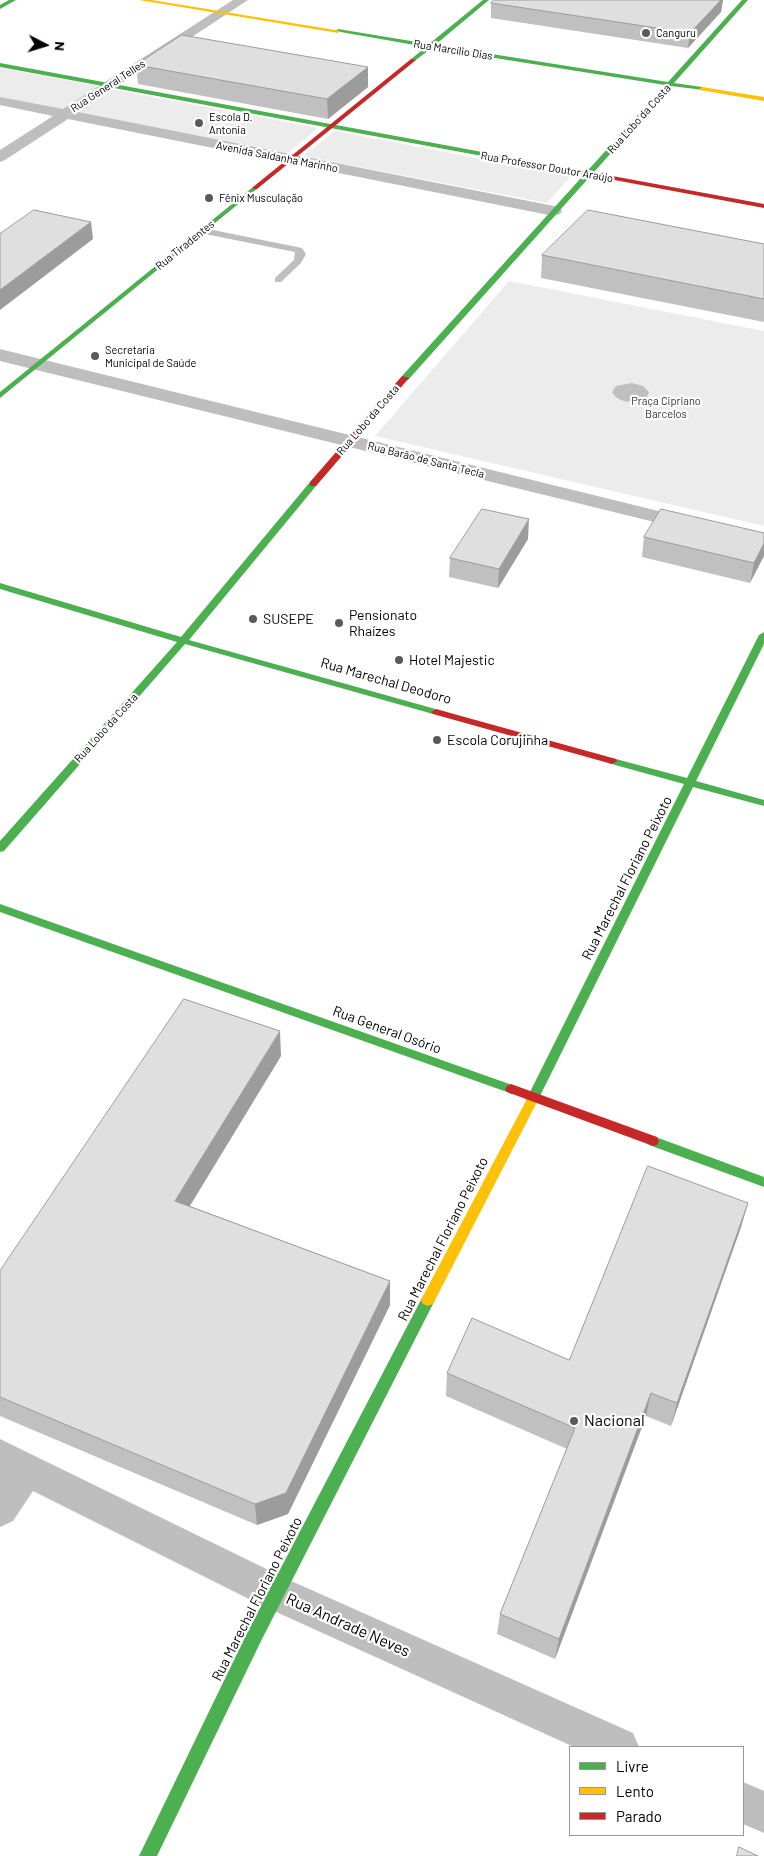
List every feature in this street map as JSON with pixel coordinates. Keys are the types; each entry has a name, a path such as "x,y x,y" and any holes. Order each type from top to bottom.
{"street":[{"path":"0,7 13,0"},
{"name":"Rua Marcílio Dias","path":"142,0 764,99"},
{"name":"Rua General Telles","path":"0,157 108,85 242,0"},
{"name":"Rua Tiradentes","path":"0,396 486,0"},
{"name":"Rua Lobo da Costa","path":"0,848 183,640 349,441 554,211 747,2"},
{"path":"0,65 331,127"},
{"name":"Avenida Saldanha Marinho","path":"0,101 554,211"},
{"name":"Rua Professor Doutor Araújo","path":"331,127 764,206"},
{"name":"Rua Barão de Santa Tecla","path":"0,355 764,543"},
{"name":"Rua Marechal Deodoro","path":"0,586 183,640 764,803"},
{"name":"Rua Marechal Floriano Peixoto","path":"148,1856 276,1593 533,1097 764,635"},
{"name":"Rua General Osório","path":"0,908 533,1097 764,1182"},
{"path":"0,1509 13,1462"},
{"name":"Rua Andrade Neves","path":"13,1462 276,1593 618,1746"},
{"path":"744,1803 764,1812"}],"lane":[{"path":"203,231 299,250 301,254 298,261 278,280"}],"green space":[{"path":"0,68 100,86 60,111 0,97"},
{"path":"110,89 318,128 288,153 73,113"},
{"path":"335,131 571,176 547,203 302,156"},
{"name":"Praça Cipriano Barcelos","path":"509,281 764,331 764,526 375,436"}],"shaded area":[{"path":"632,383 643,386 649,392 647,397 638,401 628,402 619,399 612,392 616,386"}],"building":[{"path":"494,0 721,0 690,33 491,3"},
{"path":"182,35 368,67 327,99 136,65"},
{"path":"34,210 91,222 0,290 0,234"},
{"path":"588,210 764,244 764,299 542,255"},
{"path":"482,509 529,519 499,569 450,558"},
{"path":"661,509 764,533 764,543 754,563 644,537"},
{"path":"184,999 280,1031 175,1201 390,1281 286,1493 255,1504 0,1397 0,1271"},
{"name":"Nacional","path":"648,1166 748,1203 677,1403 651,1393 559,1639 500,1614 575,1428 447,1373 472,1318 569,1360"},
{"path":"739,1847 758,1856 737,1856"}],"traffic: fast":[{"path":"0,7 13,0"},
{"path":"413,60 486,0"},
{"path":"405,378 745,0"},
{"path":"338,31 702,89"},
{"path":"0,65 504,158"},
{"path":"0,396 255,188"},
{"path":"0,848 183,641 313,484"},
{"path":"0,586 183,641 436,712"},
{"path":"532,1100 764,635"},
{"path":"612,761 764,803"},
{"path":"0,908 511,1089"},
{"path":"653,1141 764,1182"},
{"path":"148,1856 256,1633 428,1300"}],"traffic: slow":[{"path":"142,0 338,31"},
{"path":"702,89 764,99"},
{"path":"428,1300 532,1100"}],"traffic: jam":[{"path":"255,188 413,60"},
{"path":"504,158 764,206"},
{"path":"313,484 405,378"},
{"path":"436,712 612,761"},
{"path":"511,1089 653,1141"}],"place":[{"name":"Canguru","path":"646,33"},
{"name":"Escola D. Antonia","path":"199,123"},
{"name":"Fênix Musculação","path":"209,198"},
{"name":"Secretaria Municipal de Saúde","path":"95,356"},
{"name":"SUSEPE","path":"253,619"},
{"name":"Pensionato Rhaízes","path":"339,623"},
{"name":"Hotel Majestic","path":"399,660"},
{"name":"Escola Corujinha","path":"437,740"},
{"name":"Nacional","path":"574,1421"}]}
